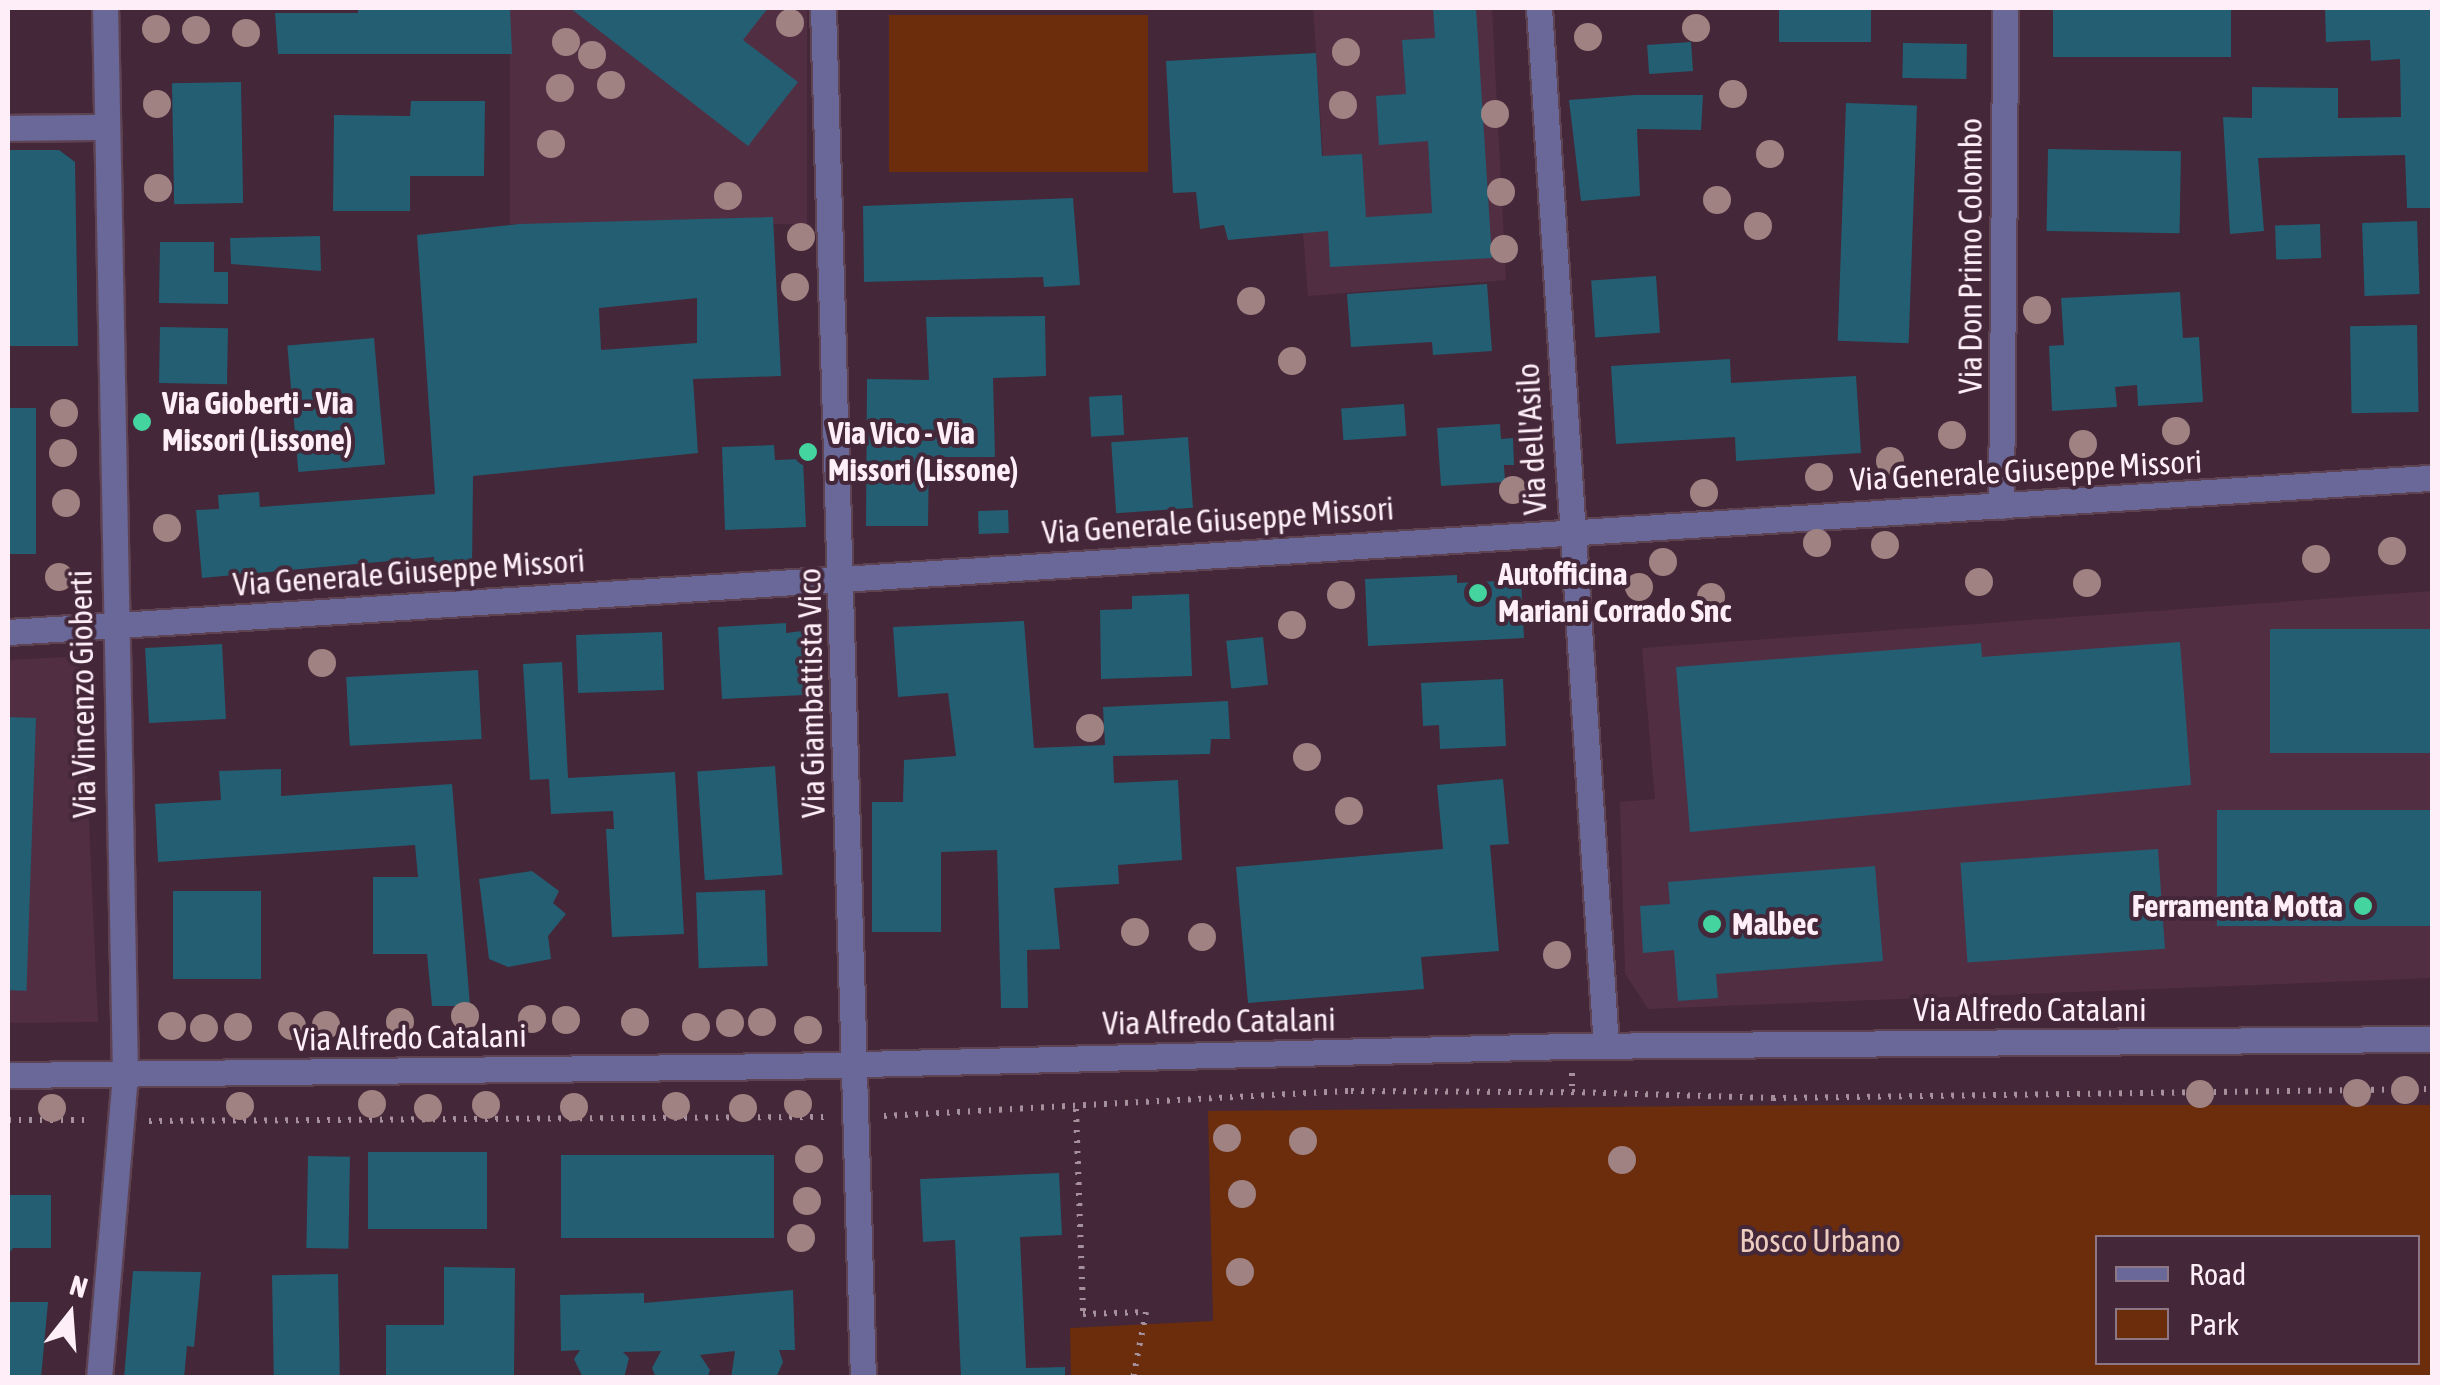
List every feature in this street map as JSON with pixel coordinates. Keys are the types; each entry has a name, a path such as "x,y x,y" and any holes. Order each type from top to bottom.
{"street":[{"name":"Via Vincenzo Gioberti","path":"98,1378 125,1074 113,626 105,8"},
{"name":"Via Giambattista Vico","path":"823,8 863,1378"},
{"name":"Via dell'Asilo","path":"1540,8 1570,530 1606,1046"},
{"name":"Via Don Primo Colombo","path":"2002,506 2005,8"},
{"path":"8,128 106,127"},
{"name":"Via Generale Giuseppe Missori","path":"8,632 2432,478"},
{"name":"Via Alfredo Catalani","path":"8,1075 852,1064 1571,1046 2432,1039"}],"path":[{"path":"1571,1046 1572,1092"},
{"path":"8,1120 854,1117 1351,1091 1814,1098 2432,1089"},
{"path":"1076,1108 1082,1314 1146,1312 1133,1378"}],"shaded area":[{"path":"510,8 807,8 807,224 510,224"},
{"path":"1313,8 1492,8 1506,280 1308,296 1303,233 1328,231"},
{"path":"2432,591 2432,978 1648,1009 1625,973 1620,802 1655,799 1642,648"},
{"path":"67,657 82,667 98,1022 8,1023 8,660"}],"green space":[{"path":"889,15 1148,15 1148,172 889,172"},
{"name":"Bosco Urbano","path":"1810,1105 2432,1105 2432,1377 1071,1377 1070,1328 1213,1321 1208,1111"}],"building":[{"path":"358,8 510,8 512,54 278,54 275,13 358,13"},
{"path":"570,8 768,8 743,40 798,82 748,146"},
{"path":"1433,8 1476,8 1492,258 1330,267 1328,231 1228,240 1224,225 1200,229 1196,192 1173,193 1166,61 1316,53 1322,156 1362,154 1366,217 1432,213 1428,141 1379,145 1376,96 1406,94 1402,40 1435,38"},
{"path":"1779,8 1871,8 1871,42 1779,42"},
{"path":"2053,8 2231,8 2231,57 2053,57"},
{"path":"2325,8 2432,8 2432,208 2407,208 2405,155 2258,158 2264,231 2230,234 2223,117 2252,118 2252,87 2338,88 2338,118 2401,117 2400,59 2371,61 2370,40 2326,42"},
{"path":"1691,42 1693,71 1649,74 1647,45"},
{"path":"1903,43 1967,44 1966,79 1902,78"},
{"path":"241,82 243,203 174,204 172,83"},
{"path":"1703,95 1701,130 1637,129 1640,196 1581,201 1569,100"},
{"path":"411,101 485,101 484,176 410,176 410,211 333,211 334,115 410,116"},
{"path":"1846,103 1917,105 1909,343 1838,341"},
{"path":"2048,149 2181,151 2180,233 2047,231"},
{"path":"8,150 59,150 75,162 78,346 8,346"},
{"path":"1073,198 1080,285 1044,287 1043,277 864,282 863,206"},
{"path":"773,217 781,376 693,379 698,453 473,476 472,571 433,572 434,557 202,578 196,510 219,509 218,495 259,492 260,507 435,494 417,235 519,224","holes":["697,298 697,343 601,350 599,308"]},
{"path":"2417,221 2420,294 2365,296 2362,223"},
{"path":"2320,224 2321,258 2276,260 2275,226"},
{"path":"320,236 321,271 231,264 230,238"},
{"path":"160,242 214,242 214,272 228,272 228,304 159,303"},
{"path":"1656,276 1660,333 1595,337 1591,281"},
{"path":"1487,284 1492,351 1433,355 1432,342 1351,347 1347,294"},
{"path":"2180,292 2183,338 2199,337 2203,402 2138,406 2137,385 2115,387 2117,407 2052,411 2049,346 2064,345 2061,298"},
{"path":"1045,316 1046,376 993,378 995,457 929,457 928,526 866,526 867,379 929,380 926,317"},
{"path":"2417,325 2419,412 2352,413 2350,326"},
{"path":"160,327 228,328 227,384 159,383"},
{"path":"374,338 385,465 298,472 287,346"},
{"path":"1730,359 1731,383 1856,376 1861,453 1736,461 1735,437 1616,444 1611,366"},
{"path":"1122,395 1124,435 1091,437 1089,397"},
{"path":"1404,404 1406,436 1343,440 1341,408"},
{"path":"8,408 36,408 36,554 8,554"},
{"path":"1500,424 1501,439 1513,438 1514,465 1504,465 1505,482 1441,486 1437,428"},
{"path":"1188,437 1193,508 1116,513 1111,442"},
{"path":"774,445 775,460 803,459 806,527 725,530 722,447"},
{"path":"1008,510 1009,533 979,534 978,511"},
{"path":"1457,575 1457,583 1521,580 1524,638 1368,646 1365,579"},
{"path":"1189,594 1192,676 1101,679 1100,610 1132,609 1132,596"},
{"path":"1024,621 1034,748 1105,745 1103,707 1228,701 1230,739 1211,739 1210,754 1113,756 1114,783 1178,780 1182,860 1118,865 1119,884 1054,888 1060,949 1027,950 1028,1008 1001,1008 997,850 941,852 941,932 872,932 872,802 903,802 904,760 956,756 948,693 898,697 893,627"},
{"path":"786,623 786,633 802,631 805,695 722,699 718,627"},
{"path":"2270,629 2432,629 2432,753 2270,753"},
{"path":"662,632 664,690 578,693 576,635"},
{"path":"1263,637 1268,685 1231,689 1226,641"},
{"path":"2180,642 2191,785 1690,832 1676,667 1981,643 1982,657"},
{"path":"222,644 226,719 149,723 145,648"},
{"path":"562,662 568,778 675,772 684,934 612,937 606,829 614,829 613,811 551,814 549,779 530,780 523,664"},
{"path":"478,670 482,739 350,746 346,677"},
{"path":"1503,679 1506,746 1440,749 1439,725 1423,726 1421,683"},
{"path":"8,717 36,718 26,991 8,990"},
{"path":"775,766 783,875 705,880 697,771"},
{"path":"281,769 281,796 452,784 470,1006 432,1006 427,954 373,954 373,877 418,877 415,845 158,862 155,804 221,800 219,771"},
{"path":"1503,779 1509,844 1490,845 1499,951 1421,957 1424,989 1248,1003 1236,867 1443,849 1437,785"},
{"path":"2217,810 2432,810 2432,926 2217,926"},
{"path":"2158,849 2165,949 1967,963 1960,863"},
{"path":"1875,866 1883,961 1716,974 1718,998 1678,1001 1674,950 1643,953 1640,906 1670,904 1668,882"},
{"path":"532,871 559,891 553,903 566,914 548,936 551,959 508,967 489,959 479,879"},
{"path":"765,890 768,966 699,968 696,892"},
{"path":"173,891 261,891 261,979 173,979"},
{"path":"368,1152 487,1152 487,1229 368,1229"},
{"path":"561,1155 774,1155 774,1238 561,1238"},
{"path":"308,1156 350,1157 348,1249 306,1248"},
{"path":"1059,1173 1062,1235 1020,1237 1026,1368 1065,1367 1065,1378 961,1378 955,1240 923,1242 920,1179"},
{"path":"8,1195 51,1195 51,1248 13,1248 8,1255"},
{"path":"444,1267 515,1268 514,1378 386,1378 386,1325 444,1325"},
{"path":"133,1271 201,1272 194,1347 187,1346 184,1378 124,1378"},
{"path":"338,1274 340,1378 274,1378 272,1275"},
{"path":"793,1290 795,1350 779,1350 783,1362 776,1378 731,1378 735,1351 700,1355 710,1370 707,1378 656,1378 652,1368 661,1351 623,1352 629,1358 624,1378 583,1378 574,1359 580,1350 561,1351 560,1295 644,1293 644,1303"},
{"path":"8,1302 48,1302 41,1378 8,1378"}],"place":[{"name":"Via Gioberti - Via Missori (Lissone)","path":"142,422"},
{"name":"Via Vico - Via Missori (Lissone)","path":"808,452"},
{"name":"Autofficina Mariani Corrado Snc","path":"1478,593"},
{"name":"Ferramenta Motta","path":"2363,906"},
{"name":"Malbec","path":"1712,924"}]}
